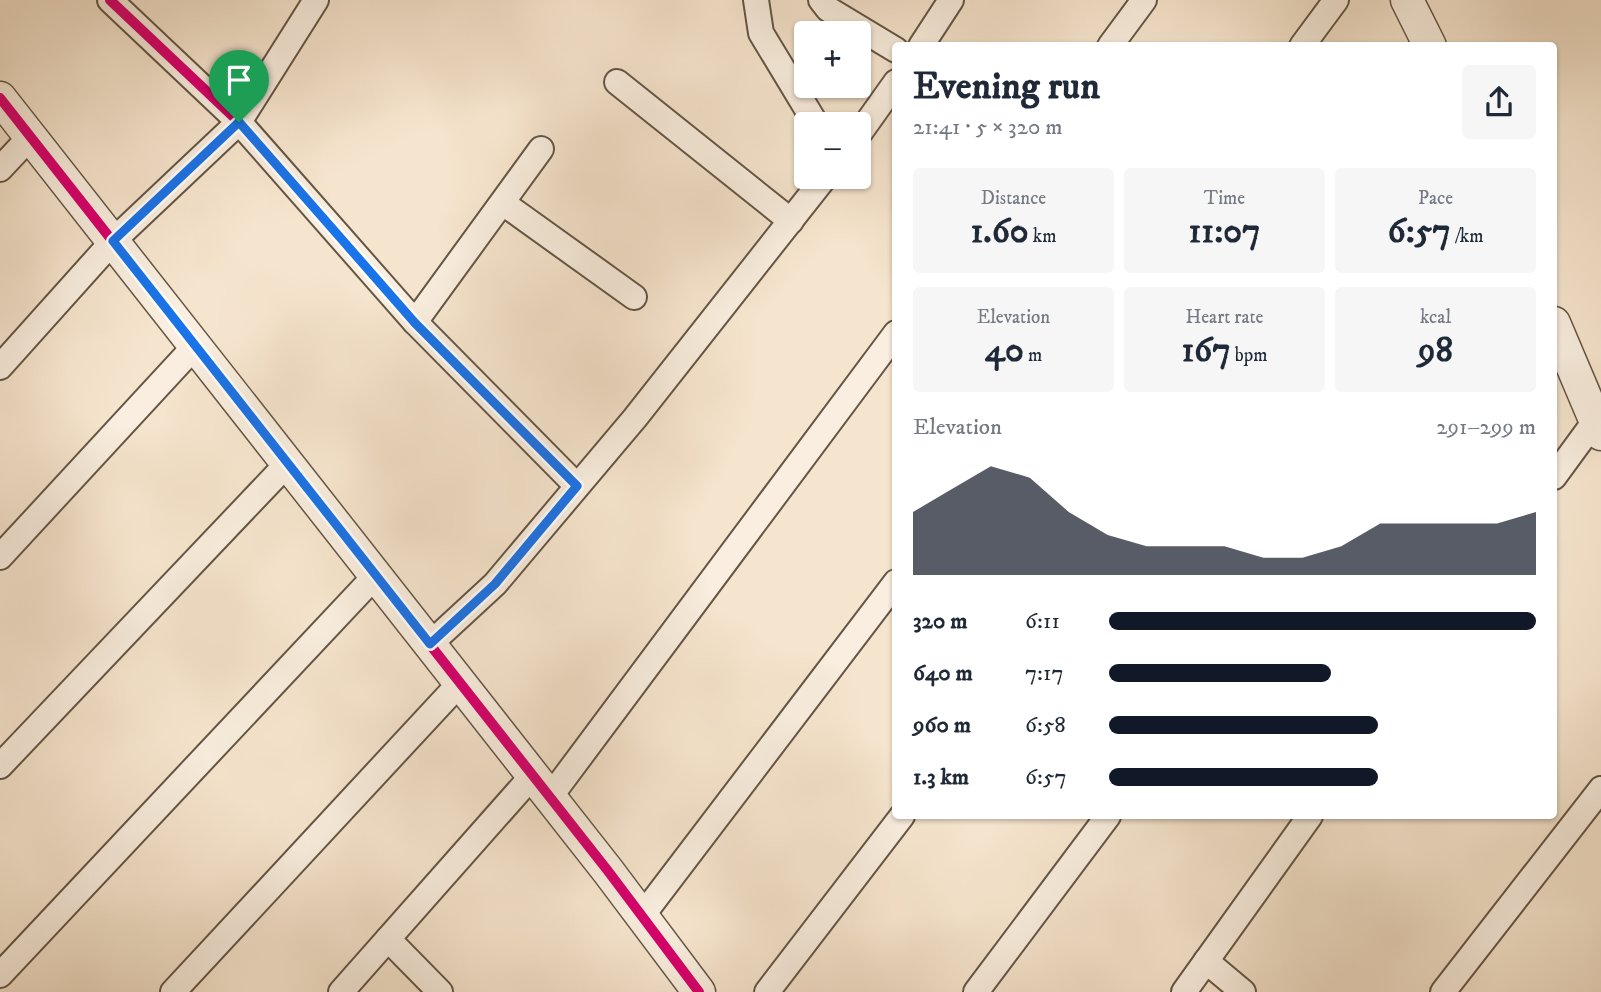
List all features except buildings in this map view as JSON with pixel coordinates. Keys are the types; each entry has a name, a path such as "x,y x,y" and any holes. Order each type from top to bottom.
{"street":[{"path":"110,0 239,122 415,323 577,486"},
{"path":"0,367 113,241 239,122 316,0"},
{"path":"756,0 761,33 809,112"},
{"path":"821,0 828,9 892,48"},
{"path":"923,42 951,0"},
{"path":"1113,42 1144,0"},
{"path":"1305,42 1336,0"},
{"path":"1407,0 1428,42"},
{"path":"617,82 791,221"},
{"path":"871,117 892,88"},
{"path":"0,98 542,786 699,992"},
{"path":"0,169 30,137"},
{"path":"415,323 541,149"},
{"path":"430,644 495,584 635,418 816,189"},
{"path":"503,202 634,297"},
{"path":"1557,330 1598,428 1557,474"},
{"path":"341,992 388,939 542,786 892,337"},
{"path":"0,557 195,346"},
{"path":"0,766 288,463"},
{"path":"0,975 376,575"},
{"path":"642,916 892,587"},
{"path":"173,992 460,682"},
{"path":"1443,992 1601,789"},
{"path":"767,992 900,819"},
{"path":"976,992 1106,819"},
{"path":"1184,992 1308,819"},
{"path":"388,939 440,992"},
{"path":"1206,961 1243,992"}],"cycle path":[{"path":"110,0 239,122 415,322 577,486"},
{"path":"0,98 608,871 699,992"}],"route":[{"path":"239,122 415,323 577,486 495,584 430,644 113,241 239,122"}]}
